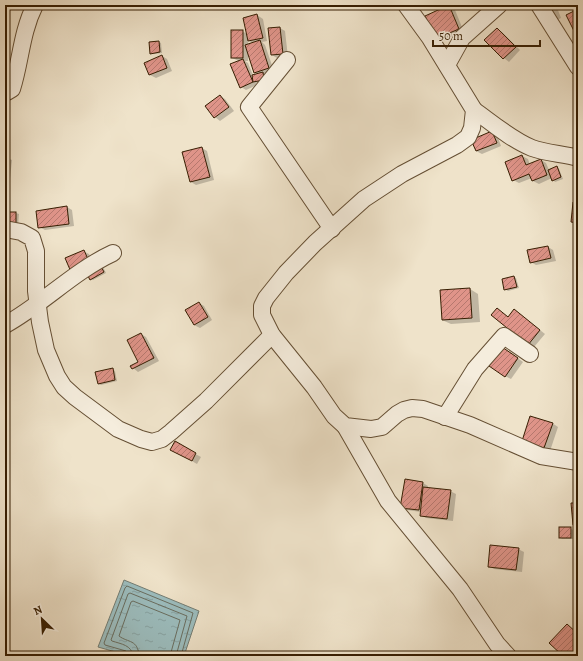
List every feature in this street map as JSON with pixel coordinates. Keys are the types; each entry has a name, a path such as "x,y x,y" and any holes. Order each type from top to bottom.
{"street":[{"path":"5,92 12,89 15,81 21,45 29,17 35,5"},
{"path":"406,5 430,38 474,110 512,137 532,148 578,158"},
{"path":"447,65 462,38 499,5"},
{"path":"538,5 578,67"},
{"path":"287,60 248,108 332,229"},
{"path":"474,110 472,128 468,138 402,174 364,199 315,243 286,273 266,298 262,306 262,315 272,335 314,386 334,416 345,426 388,501 460,589 497,644 508,656"},
{"path":"5,229 21,232 32,238 36,251 35,276 37,304 46,350 57,376 64,387 118,429 141,439 152,442 162,439 206,401 272,335"},
{"path":"5,325 19,317 95,261 113,253"},
{"path":"445,417 474,370 504,336 530,354"},
{"path":"345,426 371,429 382,427 397,414 412,408 423,409 470,425 541,456 578,462"}],"water":[{"path":"124,580 199,611 184,656 130,656 98,647"}],"building":[{"path":"449,5 459,29 435,39 425,16"},
{"path":"578,9 578,30 574,31 566,15"},
{"path":"257,14 263,38 248,41 243,18"},
{"path":"280,27 283,54 271,55 268,28"},
{"path":"497,28 516,47 503,59 484,40"},
{"path":"231,30 243,30 243,58 231,58"},
{"path":"260,40 269,68 254,73 245,45"},
{"path":"159,41 160,52 150,54 149,42"},
{"path":"162,55 167,68 149,75 144,63"},
{"path":"243,59 253,82 240,88 230,64"},
{"path":"263,72 264,80 253,82 252,75"},
{"path":"220,95 229,107 214,118 205,106"},
{"path":"492,131 497,143 476,151 471,140"},
{"path":"202,147 210,177 190,182 182,152"},
{"path":"522,155 526,165 541,159 547,175 532,181 529,174 512,181 505,162"},
{"path":"557,166 561,177 552,181 548,170"},
{"path":"573,202 578,202 578,223 571,222"},
{"path":"67,206 69,224 38,228 36,211"},
{"path":"5,212 16,212 16,225 5,225"},
{"path":"548,246 551,258 530,263 527,250"},
{"path":"84,250 90,264 71,272 65,258"},
{"path":"99,263 104,272 90,280 85,270"},
{"path":"514,276 517,287 504,290 502,279"},
{"path":"470,288 472,318 442,320 440,290"},
{"path":"199,302 208,317 194,325 185,310"},
{"path":"497,308 508,317 514,309 540,330 528,345 491,315"},
{"path":"141,333 154,358 132,369 130,366 138,362 127,340"},
{"path":"502,347 518,358 505,377 489,366"},
{"path":"113,368 115,380 98,384 95,372"},
{"path":"530,416 553,423 544,448 522,441"},
{"path":"175,441 196,453 192,461 170,450"},
{"path":"405,479 423,482 419,510 400,508"},
{"path":"423,487 451,490 447,519 420,516"},
{"path":"571,503 578,503 578,525 573,525"},
{"path":"559,527 571,527 571,538 559,538"},
{"path":"490,545 519,548 516,570 488,567"},
{"path":"567,624 578,634 578,648 570,656 563,656 549,643"}]}
